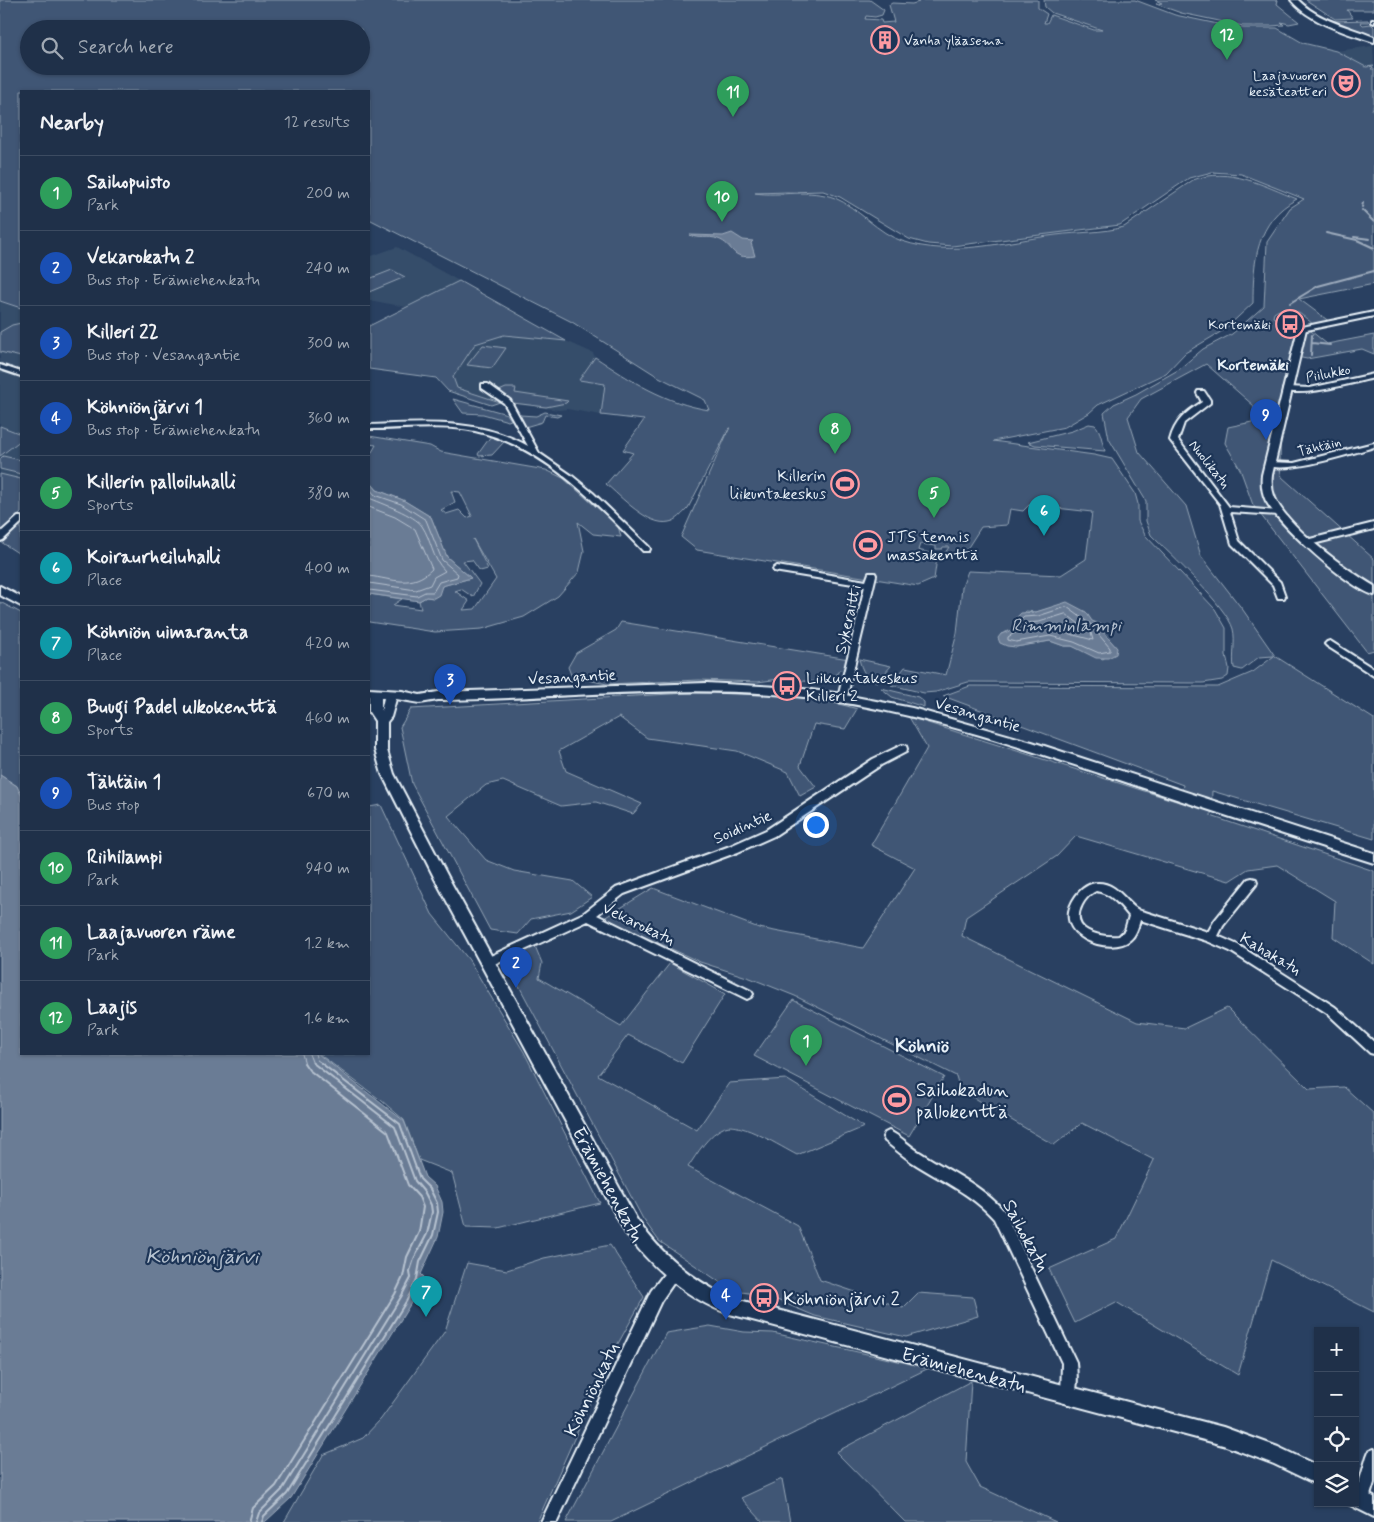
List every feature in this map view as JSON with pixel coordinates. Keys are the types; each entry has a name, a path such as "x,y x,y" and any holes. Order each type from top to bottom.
{"main road":[{"path":"1294,0 1313,16 1374,41"}],"street":[{"path":"1374,314 1305,328 1287,388 1266,484 1268,493 1279,513 1335,564 1374,591"},
{"path":"0,367 20,374"},
{"name":"Piilukko","path":"1287,388 1310,390 1374,376"},
{"path":"485,386 507,402 536,454"},
{"name":"Nuolikatu","path":"1201,393 1206,403 1188,414 1177,426 1174,440 1224,504 1234,542 1277,584 1282,596"},
{"path":"370,427 453,426 477,429 501,436 536,454 580,486 622,523 646,549"},
{"name":"Tähtäin","path":"1269,464 1294,465 1374,445"},
{"name":"Nuolikatu","path":"1225,509 1279,513"},
{"path":"0,538 20,520"},
{"path":"1309,542 1374,526"},
{"name":"Sykeraitti","path":"777,569 871,580 843,698"},
{"path":"0,590 20,601"},
{"path":"1330,644 1374,673"},
{"name":"Vesangantie","path":"372,693 396,694 410,698 427,699 438,696 534,695 708,688 793,692 843,698 913,712 995,735 1374,858"},
{"name":"Erämiehenkatu","path":"372,693 374,711 381,720 381,750 388,774 442,879 631,1226 646,1249 672,1275 726,1305 1231,1439 1278,1456 1314,1474"},
{"name":"Erämiehenkatu","path":"381,720 396,694"},
{"name":"Soidintie","path":"588,916 620,891 770,834 877,762 902,749"},
{"path":"1210,938 1215,926 1246,893 1252,882"},
{"name":"Kahakatu","path":"1136,915 1131,933 1121,941 1114,942 1084,933 1078,929 1074,920 1076,906 1082,895 1092,887 1100,886 1112,892 1136,915 1145,916 1234,948 1332,1010 1374,1049"},
{"name":"Vekarokatu","path":"488,962 588,916 747,994"},
{"name":"Saihokatu","path":"889,1137 918,1158 978,1193 990,1203 999,1216 1068,1362 1070,1372 1068,1397"},
{"name":"Köhniönkatu","path":"549,1522 656,1296 672,1275"},
{"path":"1364,1502 1374,1456"}],"shaded area":[{"path":"0,0 870,0 884,10 882,15 875,17 866,16 865,19 881,20 882,23 894,22 889,5 892,3 912,4 919,2 916,0 1038,0 1038,8 1047,14 1044,23 1047,23 1051,15 1094,30 1102,30 1052,13 1045,7 1044,0 1135,0 1175,15 1237,28 1277,28 1303,43 1336,51 1366,67 1374,66 1371,69 1374,69 1374,104 1372,110 1374,110 1374,284 1299,299 1330,322 1314,325 1305,317 1290,309 1280,310 1274,313 1273,317 1295,329 1311,331 1327,344 1374,335 1374,354 1362,349 1307,359 1291,356 1281,400 1280,469 1282,477 1374,559 1374,650 1367,652 1253,505 1240,469 1225,443 1228,427 1252,422 1254,406 1206,364 1141,399 1128,417 1139,452 1186,506 1201,556 1243,610 1275,656 1374,719 1374,839 1212,791 1211,816 1374,871 1374,964 1333,937 1335,901 1277,865 1248,869 1229,881 1076,836 1057,856 966,917 962,936 1137,1022 1185,1028 1227,1008 1309,1089 1344,1087 1374,1114 1374,1312 1271,1260 1238,1375 1116,1302 1075,1323 1049,1269 1116,1239 1154,1160 1082,1123 1054,1145 960,1090 956,1076 795,996 750,978 700,962 604,918 653,888 759,928 863,948 915,868 871,845 927,748 909,717 1179,802 1183,785 943,696 970,686 1218,687 1253,672 1274,656 1259,657 1242,670 1234,668 1234,634 1229,619 1197,581 1151,535 1146,521 1146,501 1109,439 1104,413 1114,404 1178,370 1203,349 1232,334 1264,306 1267,242 1290,208 1304,199 1241,174 1212,172 1189,178 1120,225 952,246 928,244 909,239 840,197 823,191 755,193 825,195 843,202 893,238 921,246 940,248 979,247 1124,227 1193,180 1206,176 1220,175 1246,179 1297,199 1283,208 1265,230 1256,258 1253,303 1224,330 1185,353 1166,373 1098,405 1089,413 1065,427 993,441 1112,459 1135,493 1138,504 1138,521 1145,535 1215,609 1226,628 1228,676 1222,680 1203,683 968,682 936,692 924,693 891,685 905,667 946,675 957,633 962,587 968,571 1061,575 1086,559 1092,512 1029,505 1023,511 1010,509 1007,525 981,527 965,552 947,555 945,553 949,547 936,549 936,546 920,544 918,550 934,554 937,558 934,579 918,586 697,550 681,537 730,427 688,508 680,516 669,522 661,522 653,520 635,509 606,484 633,453 623,450 644,420 601,415 605,384 579,380 595,357 649,390 678,402 709,410 705,400 657,376 572,322 370,220 370,90 20,90 20,308 0,301","holes":["1054,607 1086,612 1091,621 1117,648 1103,659 1072,646 1064,646 1050,641 1016,647 1001,634 1012,630 1026,611 1036,612"]},
{"path":"1155,0 1278,0 1277,4 1299,22 1289,24 1281,22 1284,25 1271,26 1243,26 1181,13 1156,4 1162,3"},
{"path":"1306,0 1374,0 1374,10 1347,10 1353,18 1335,19"},
{"path":"1368,20 1369,22 1360,22 1363,25 1371,24 1374,27 1374,35 1332,21"},
{"path":"1373,46 1374,66 1367,67 1336,51"},
{"path":"397,247 459,281 406,307 370,300 370,257"},
{"path":"392,270 405,277 370,292 370,279"},
{"path":"459,281 566,341 504,335 475,344 453,377 457,388 500,402 491,405 448,391 436,378 370,369 370,326"},
{"path":"0,301 20,308 20,434 0,426"},
{"path":"20,323 20,357 0,352 0,332 12,325"},
{"path":"504,335 566,341 593,353 595,357 579,380 605,384 601,415 567,409 559,410 500,402 457,388 453,377 475,344"},
{"path":"483,345 506,348 492,368 467,365"},
{"path":"506,388 516,388 515,393 568,401 546,407 513,403 499,391"},
{"path":"453,399 507,414 511,420 508,421 483,414 463,413"},
{"path":"545,412 561,415 557,417 545,415 542,422 525,427 520,415 536,416"},
{"path":"1089,424 1097,427 1105,451 1035,445 1028,442 1072,431"},
{"path":"0,426 20,434 20,441 0,456"},
{"path":"370,436 430,446 441,452 546,470 563,478 618,526 621,537 593,534 578,522 584,551 579,572 558,596 524,617 482,629 435,632 370,622 370,594 402,599 393,605 421,609 419,601 426,597 434,598 442,586 471,578 447,557 431,517 403,500 377,490 370,483 370,453 376,445 370,444","holes":["451,491 460,492 472,516 467,518 459,510 446,514 441,510 455,502","473,539 496,579 475,609 463,610 469,601 455,591 461,589 473,597 480,584 463,561 472,560 480,571 488,569"]},
{"path":"491,436 503,438 504,442 492,455 479,456 478,454"},
{"path":"20,441 20,479 0,474 0,456"},
{"path":"3,456 20,460 20,474 0,469 0,459"},
{"path":"0,474 20,479 20,514 0,532"},
{"path":"20,525 20,554 1,542"},
{"path":"0,602 20,612 20,793 17,786 0,775"},
{"path":"621,622 849,659 845,671 839,670 834,680 827,683 779,679 758,682 699,680 607,684 587,680 573,680 568,667 576,653 616,630"},
{"path":"859,659 891,666 877,682 865,673"},
{"path":"881,688 918,697 924,702 924,707 892,697"},
{"path":"705,692 801,697 857,709 845,729 814,724 800,766 816,787 800,796 788,772 737,751 647,738 619,717 559,751 566,771 642,804 633,814 596,802 561,806 503,781 486,785 448,816 486,860 514,871 573,881 592,897 571,911 531,919 518,934 490,930 412,784 400,727 411,709"},
{"path":"381,805 432,914 469,960 524,1052 600,1203 498,1228 466,1227 452,1173 419,1160 404,1120 382,1101 320,1055 370,1055 370,807"},
{"path":"535,946 542,963 539,978 621,1026 670,963 725,994 682,1063 628,1035 598,1075 697,1130 729,1083 786,1079 864,1127 797,1155 751,1131 732,1126 725,1127 708,1139 688,1167 798,1226 820,1280 903,1308 918,1293 973,1297 978,1316 906,1337 815,1316 765,1295 733,1291 659,1241 643,1219 509,967 512,957"},
{"path":"793,1000 944,1077 909,1136 754,1056"},
{"path":"610,1245 644,1297 610,1358 537,1522 284,1522 323,1455 363,1438 381,1419 445,1331 467,1263 507,1270 544,1258"},
{"path":"710,1326 744,1332 773,1333 929,1368 611,1522 566,1522 666,1333"},
{"path":"971,1381 966,1462 980,1487 1056,1522 905,1522 836,1452"},
{"path":"782,1479 790,1522 763,1522 741,1498"}],"water":[{"path":"732,233 743,240 753,241 751,243 755,256 747,257 736,254 718,239 690,235 723,236"},
{"path":"370,483 377,490 403,500 431,517 447,557 471,578 442,586 439,595 434,598 426,597 419,601 370,594"},
{"name":"Rimminlampi","path":"1067,602 1086,612 1092,621 1102,625 1103,632 1117,648 1116,654 1108,658 1096,658 1072,646 1064,646 1050,641 1016,647 1000,643 998,638 1001,634 1012,630 1015,619 1021,613 1036,612"},
{"name":"Köhniönjärvi","path":"0,775 17,786 20,793 20,1055 319,1055 404,1121 425,1177 435,1186 442,1202 443,1212 438,1237 421,1274 424,1277 411,1303 291,1498 265,1522 0,1522"}],"waterway":[{"path":"1362,207 1363,203"},
{"path":"1362,210 1374,222"},
{"path":"1326,233 1357,240 1374,248"},
{"path":"1354,237 1370,239"},
{"path":"1290,303 1318,286 1374,271"},
{"path":"1311,355 1312,335"},
{"path":"1312,343 1330,345"}],"place":[{"name":"Vanha yläasema","path":"885,40"},
{"name":"Laajis","path":"1227,60"},
{"name":"Laajavuoren kesäteatteri","path":"1346,83"},
{"name":"Laajavuoren räme","path":"733,117"},
{"name":"Riihilampi","path":"722,222"},
{"name":"Kortemäki","path":"1290,324"},
{"name":"Tähtäin 1","path":"1266,440"},
{"name":"Buugi Padel ulkokenttä","path":"835,454"},
{"name":"Killerin liikuntakeskus","path":"845,484"},
{"name":"Killerin palloiluhalli","path":"934,518"},
{"name":"Koiraurheiluhalli","path":"1044,536"},
{"name":"JTS tennis massakenttä","path":"868,545"},
{"name":"Liikuntakeskus Killeri 2","path":"787,686"},
{"name":"Killeri 22","path":"450,705"},
{"name":"Vekarokatu 2","path":"516,988"},
{"name":"Saihopuisto","path":"806,1066"},
{"name":"Saihokadun pallokenttä","path":"897,1100"},
{"name":"Köhniönjärvi 2","path":"764,1298"},
{"name":"Köhniön uimaranta","path":"426,1317"},
{"name":"Köhniönjärvi 1","path":"726,1320"}],"district":[{"name":"Kortemäki","path":"1253,364"},
{"name":"Köhniö","path":"922,1045"}]}
